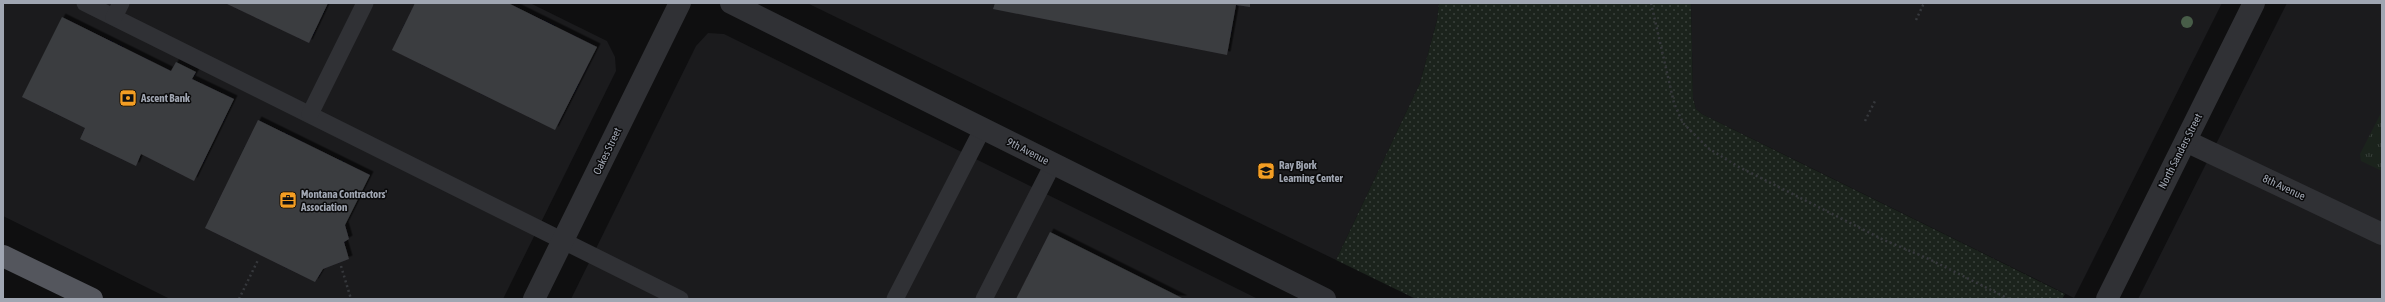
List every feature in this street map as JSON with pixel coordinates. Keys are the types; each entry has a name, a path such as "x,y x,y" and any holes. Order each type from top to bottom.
{"highway":[{"path":"3,256 92,299"}],"street":[{"name":"Oakes Street","path":"534,299 680,3"},
{"name":"9th Avenue","path":"730,3 983,128 1301,294 1325,299"},
{"name":"North Sanders Street","path":"2107,299 2254,3"},
{"name":"8th Avenue","path":"2186,140 2382,234"}],"lane":[{"path":"85,3 117,10 310,114 680,299"},
{"path":"310,114 365,3"},
{"path":"895,299 983,128"},
{"path":"984,299 1053,164"}],"path":[{"path":"1651,3 1674,103 1683,123 1708,148 1737,166 1877,237 1936,262 2009,299"},
{"path":"1916,20 1924,3"},
{"path":"1865,121 1876,99"},
{"path":"239,299 258,260"},
{"path":"341,266 351,299"}],"shaded area":[{"path":"3,3 530,3 607,41 615,57 616,71 503,299 170,299 3,216"},
{"name":"Ray Bjork Learning Center","path":"807,3 1439,3 1437,20 1420,83 1336,260"},
{"path":"1691,3 2222,3 2074,298 1702,114 1696,109 1693,98"},
{"path":"2287,3 2382,3 2382,299 2138,299"},
{"path":"708,33 724,34 1258,299 571,299 696,46"}],"green space":[{"path":"1439,3 1691,3 1693,98 1696,109 1702,114 2065,294 2062,299 1416,299 1336,260 1420,83 1437,20"},
{"path":"2382,111 2382,171 2361,161 2360,154"}],"building":[{"path":"225,3 328,3 309,43"},
{"path":"415,3 508,3 597,47 555,130 392,50"},
{"path":"995,3 1250,3 1250,7 1236,5 1227,55 993,9"},
{"name":"Ascent Bank","path":"62,17 171,71 176,62 196,72 192,79 234,99 194,181 141,154 136,166 80,139 85,128 22,97"},
{"name":"Montana Contractors' Association","path":"258,120 370,175 345,225 349,239 344,242 349,259 323,269 315,282 205,228"},
{"path":"1050,232 1184,299 1016,299"}],"place":[{"name":"Ascent Bank","path":"128,98"},
{"name":"Ray Bjork Learning Center","path":"1266,171"},
{"name":"Montana Contractors' Association","path":"288,200"}]}
